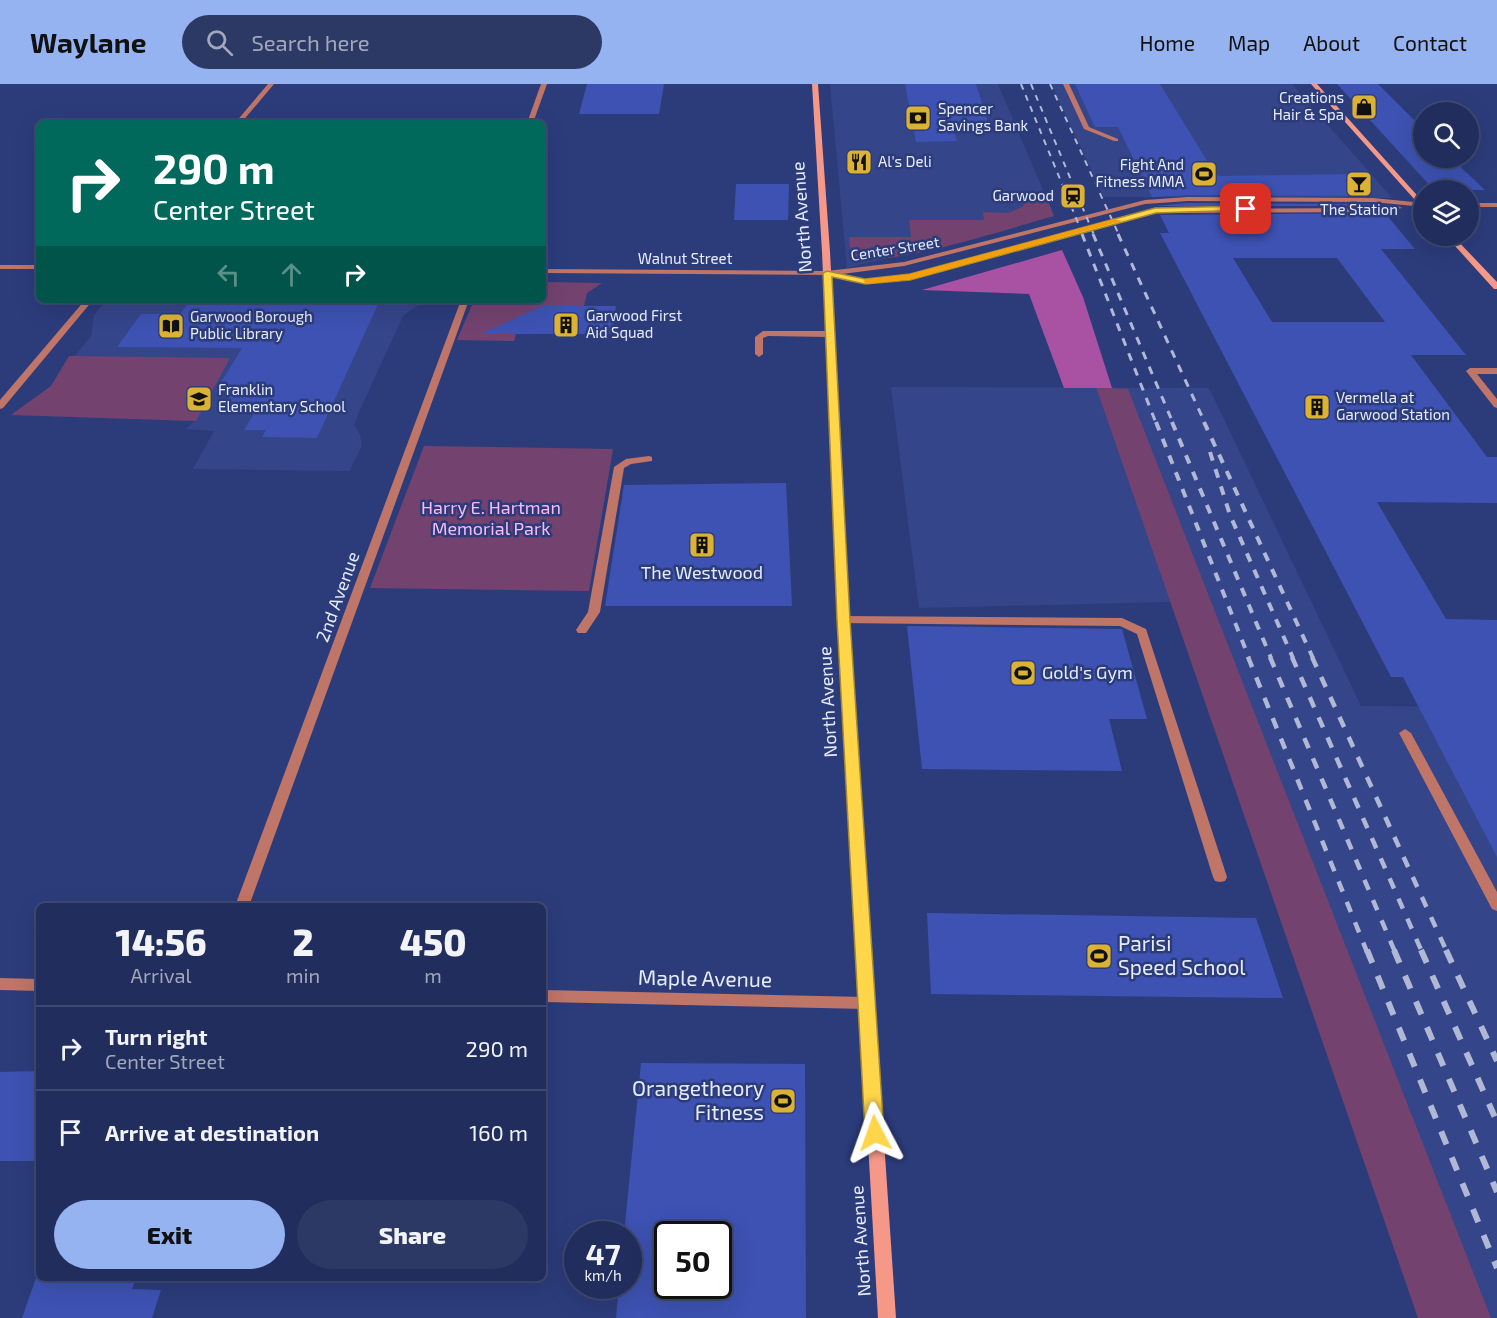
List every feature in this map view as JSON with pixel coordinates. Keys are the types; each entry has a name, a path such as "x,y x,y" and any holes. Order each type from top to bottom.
{"main road":[{"name":"North Avenue","path":"815,84 866,1003 886,1318"},
{"path":"1314,84 1413,195"},
{"path":"1458,246 1497,287"}],"street":[{"path":"241,120 271,84"},
{"path":"531,120 544,84"},
{"path":"1066,84 1086,128 1116,140"},
{"name":"Center Street","path":"827,273 904,264 1145,202 1188,199 1373,200 1413,205"},
{"path":"1479,205 1497,205"},
{"name":"Center Street","path":"827,273 865,281 910,277 1155,210 1380,210 1413,207"},
{"path":"0,267 36,267"},
{"name":"Walnut Street","path":"546,271 827,273"},
{"path":"0,406 86,303"},
{"name":"2nd Avenue","path":"243,903 464,303"},
{"path":"759,354 759,337 766,333 829,334"},
{"path":"1497,371 1470,371 1497,405"},
{"path":"582,630 594,612 618,467 629,461 649,459"},
{"path":"844,620 1122,622 1142,632 1220,878"},
{"path":"1405,733 1497,905"},
{"path":"0,984 36,985"},
{"name":"Maple Avenue","path":"546,996 866,1003"}],"shaded area":[{"path":"830,84 998,84 1054,216 847,268"},
{"path":"1051,84 1292,84 1392,198 1104,197"},
{"path":"1062,250 1083,297 1112,388 1064,388 1029,294 922,290"},
{"name":"Franklin Elementary School","path":"104,303 421,303 403,316 359,412 354,425 360,435 362,446 349,471 193,469 214,431 186,429 195,421 11,415 51,386 91,336 94,315"},
{"path":"891,387 1209,388 1361,706 1497,707 1497,1318 1489,1318 1207,601 919,608"}],"green space":[{"path":"1021,194 1037,194 1039,201 1048,201 1054,216 952,245 895,257 872,259 857,257 851,251 849,237 911,237 909,220 984,220 983,212 1008,213 1024,206"},
{"path":"546,282 602,283 587,293 584,306 516,334 514,341 457,340 473,303 546,303"},
{"path":"69,356 230,358 196,421 11,415 51,386"},
{"path":"1096,387 1128,389 1491,1318 1418,1318"},
{"name":"Harry E. Hartman Memorial Park","path":"424,446 613,449 589,591 370,588"}],"building":[{"path":"587,84 664,84 659,114 579,114"},
{"path":"905,84 976,84 991,132 954,132 957,141 916,142"},
{"path":"1075,84 1160,84 1214,172 1219,176 1352,174 1370,196 1188,195 1152,197 1118,127 1095,127"},
{"path":"1337,84 1378,84 1413,119 1413,167"},
{"path":"1414,168 1462,168 1474,180 1425,180"},
{"path":"736,184 789,184 788,220 734,220"},
{"path":"1188,203 1373,204 1379,206 1156,206"},
{"name":"Vermella at Garwood Station","path":"1385,213 1415,249 1381,249 1466,355 1411,355 1487,457 1497,457 1497,503 1377,502 1446,619 1497,620 1497,857 1403,677 1391,677 1160,233 1169,233 1160,215","holes":["1233,258 1337,258 1385,322 1272,322"]},
{"path":"189,303 379,303 317,438 262,437 266,430 244,430 260,404 226,403 232,392 215,392 242,348 117,347 141,314 180,314"},
{"name":"Garwood First Aid Squad","path":"542,306 616,306 612,334 481,334"},
{"name":"The Westwood","path":"786,483 792,606 605,606 624,485"},
{"name":"Gold's Gym","path":"907,626 1122,629 1147,719 1109,719 1122,771 922,769"},
{"name":"Parisi Speed School","path":"927,913 1256,918 1283,998 931,994"},
{"path":"641,1063 805,1064 806,1318 616,1318 618,1299 642,1299 642,1221 625,1221"},
{"path":"36,1071 36,1161 0,1161 0,1072"},
{"path":"36,1278 36,1281 135,1281 132,1289 161,1290 152,1318 22,1318"}],"railway":[{"path":"1021,84 1083,235"},
{"path":"1031,84 1094,235"},
{"path":"1050,84 1119,235"},
{"path":"1082,234 1156,423"},
{"path":"1093,234 1173,423"},
{"path":"1118,234 1205,423"},
{"path":"1156,422 1249,658"},
{"path":"1172,422 1271,658"},
{"path":"1204,422 1313,658"},
{"path":"1210,452 1230,515 1293,658"},
{"path":"1248,657 1367,952"},
{"path":"1270,657 1395,952"},
{"path":"1292,657 1422,952"},
{"path":"1312,657 1447,952"},
{"path":"1367,950 1497,1268"},
{"path":"1394,950 1497,1192"},
{"path":"1421,950 1497,1122"},
{"path":"1446,950 1497,1061"}],"slow traffic":[{"path":"867,281 910,277 1117,221"}],"place":[{"name":"Creations Hair & Spa","path":"1364,107"},
{"name":"Spencer Savings Bank","path":"918,118"},
{"name":"Al's Deli","path":"859,162"},
{"name":"Fight And Fitness MMA","path":"1204,174"},
{"name":"The Station","path":"1359,184"},
{"name":"Garwood","path":"1073,196"},
{"name":"Garwood First Aid Squad","path":"566,325"},
{"name":"Garwood Borough Public Library","path":"171,326"},
{"name":"Franklin Elementary School","path":"199,399"},
{"name":"Vermella at Garwood Station","path":"1317,407"},
{"name":"The Westwood","path":"702,545"},
{"name":"Gold's Gym","path":"1023,673"},
{"name":"Parisi Speed School","path":"1099,956"},
{"name":"Orangetheory Fitness","path":"783,1101"}],"route":[{"path":"875,1133 844,620 827,273 865,281 910,277 1155,210 1246,209"}]}
